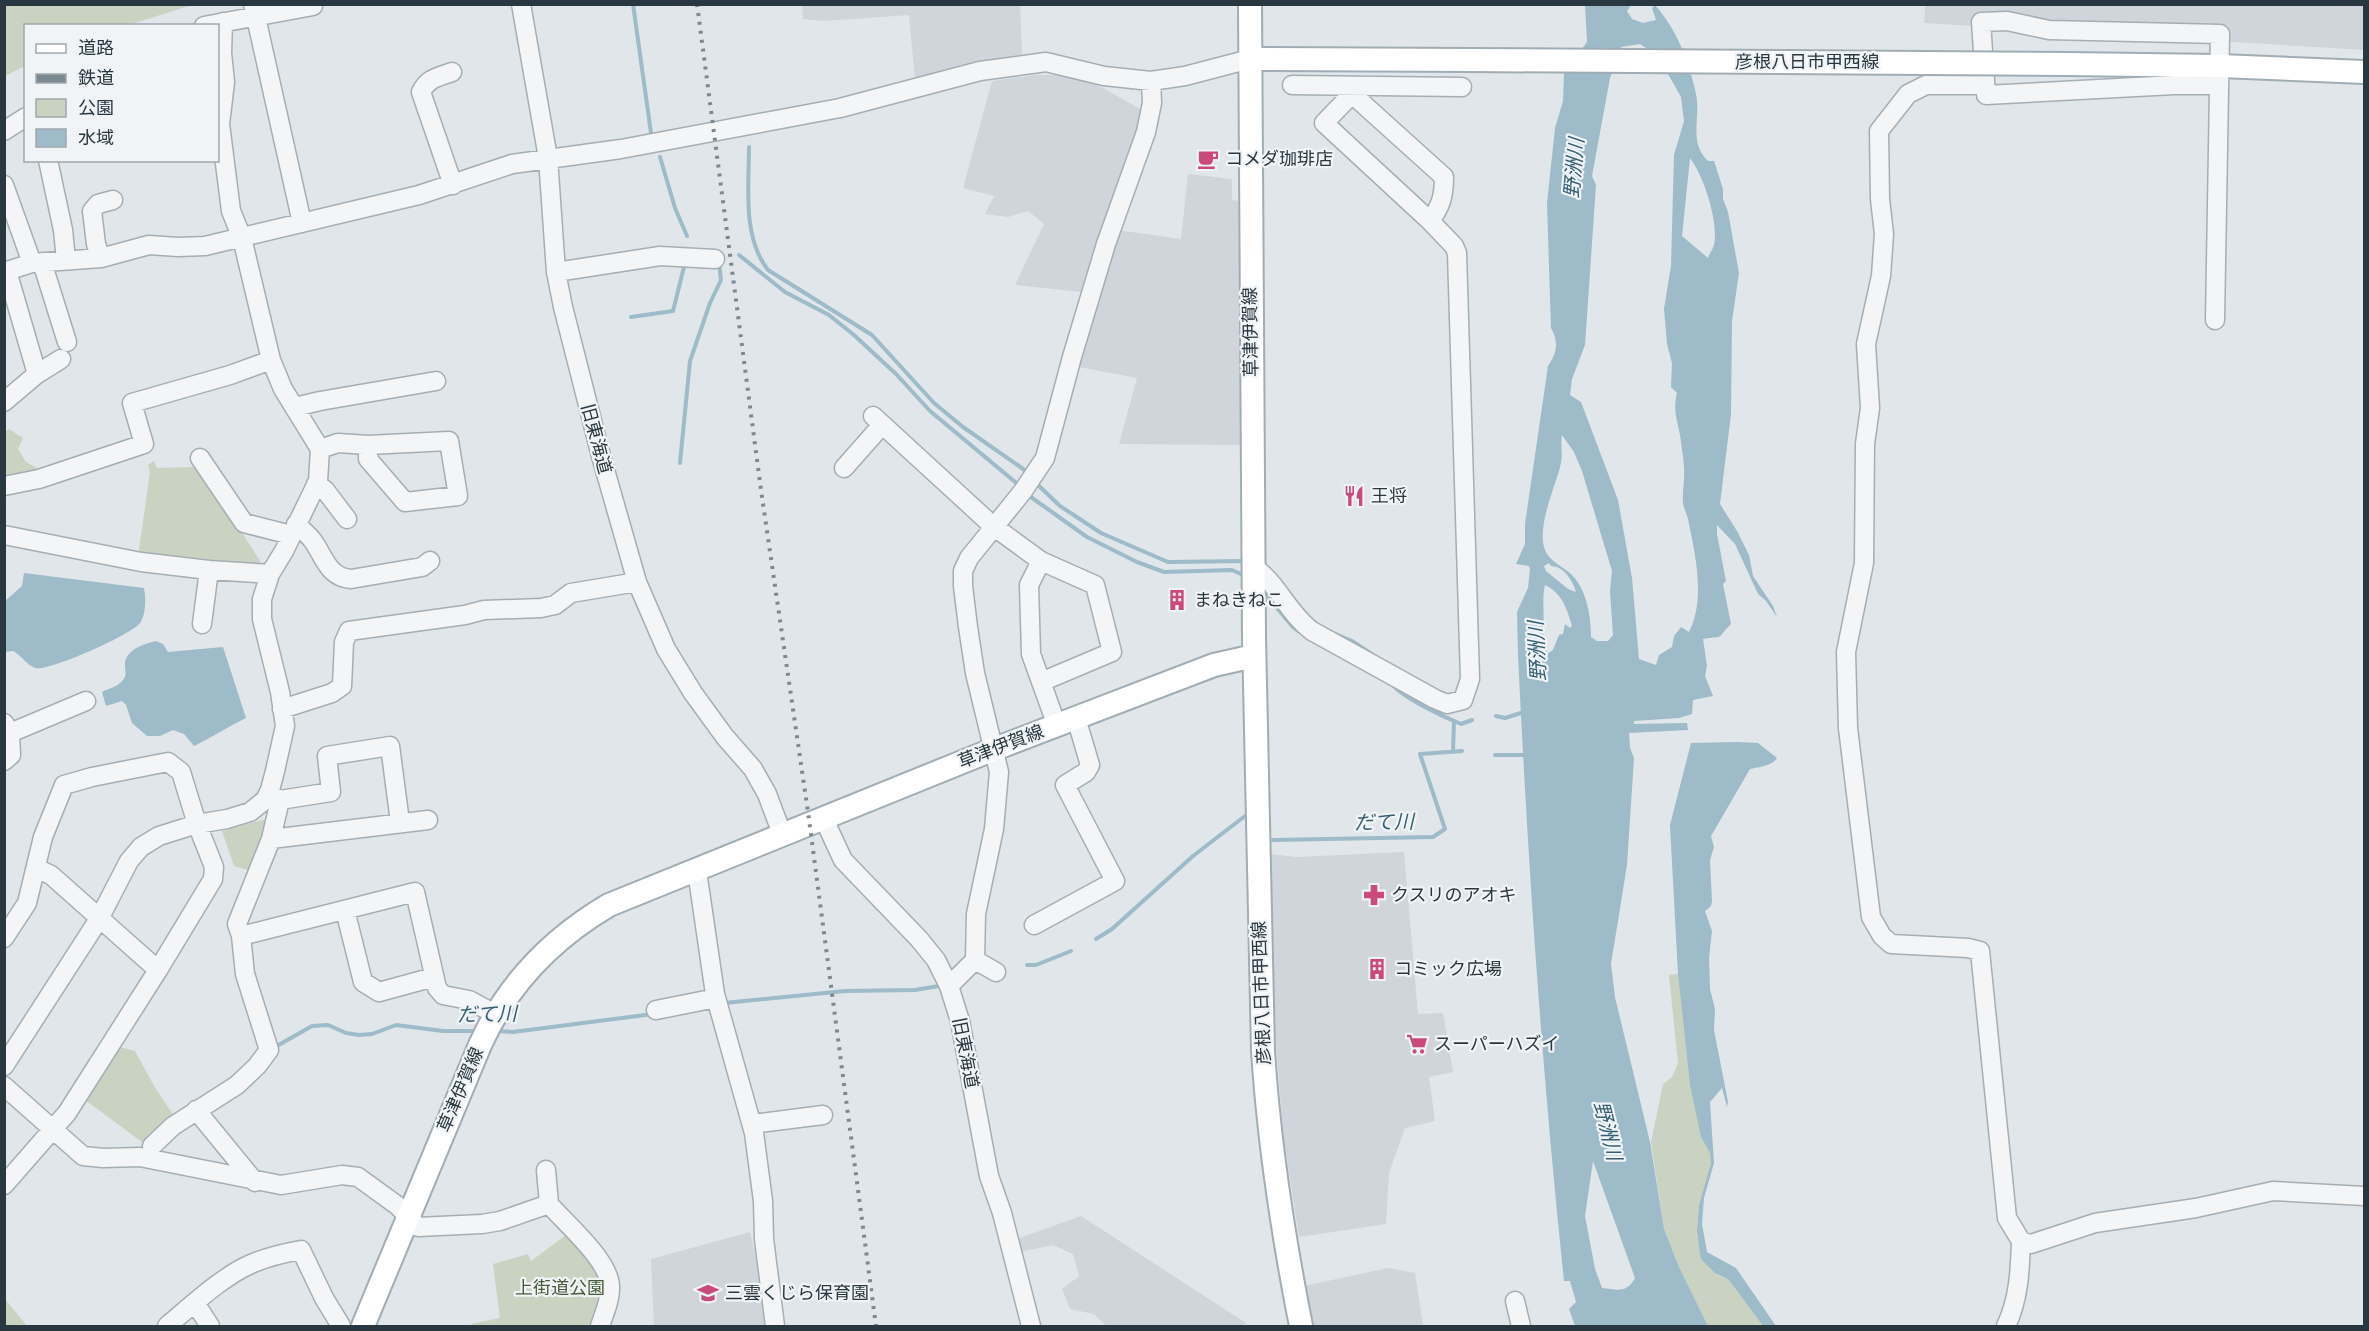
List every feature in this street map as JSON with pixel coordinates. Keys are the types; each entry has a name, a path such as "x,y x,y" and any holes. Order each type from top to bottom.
{"main road":[{"name":"草津伊賀線","path":"363,1326 488,1027 537,959 586,919 609,905 992,750 1214,665 1254,656 1250,4"},
{"name":"彦根八日市甲西線","path":"1250,59 2067,64 2219,76 2364,72"},
{"name":"彦根八日市甲西線","path":"1254,656 1267,1109 1282,1227 1301,1326"}],"street":[{"name":"旧東海道","path":"521,4 548,158 556,272 575,361 637,582 666,649 693,693 725,737 753,769 768,794 782,834"},
{"path":"214,24 254,10 313,6"},
{"path":"254,10 302,223"},
{"path":"2215,320 2220,34 2049,30 2007,21 1981,22 1986,95 2174,85 2219,76"},
{"path":"152,1146 172,1126 237,1085 257,1066 269,1050 245,974 241,936 237,924 271,839 274,797 285,726 280,692 262,619 262,599 270,574 284,551 316,484 320,448 283,388 271,360 242,238 231,211 220,147 225,82 222,53 223,22"},
{"path":"37,374 7,271 37,263 101,258 149,245 205,246 453,185 512,164 621,149 840,108 980,72 1014,66 1046,62 1104,76 1151,81 1185,76 1250,59"},
{"path":"1254,567 1265,575 1299,621 1312,631 1435,699 1448,704 1463,700 1470,679 1457,253 1454,246 1430,221 1324,123 1353,89 1353,59"},
{"path":"452,72 433,78 425,84 421,92 453,185"},
{"path":"949,986 975,960 976,914 994,829 999,772 975,673 963,571 969,558 1023,491 1045,458 1106,244 1146,132 1152,103 1151,81"},
{"path":"1292,85 1353,89 1462,87"},
{"path":"1984,85 1926,85 1908,94 1879,131 1880,199 1884,234 1881,276 1866,344 1870,408 1865,444 1863,563 1846,652 1848,728 1871,917 1877,929 1891,944 1968,948 1980,951 2007,1218 2013,1232 2021,1241 2031,1244 2095,1223 2196,1208 2273,1191 2364,1196"},
{"path":"1353,89 1444,177 1444,198 1430,221"},
{"path":"4,131 24,118"},
{"path":"48,162 63,230 66,260"},
{"path":"4,185 37,263 64,351 4,402"},
{"path":"101,258 96,244 92,212 98,204 113,200"},
{"path":"556,272 660,256 715,259"},
{"path":"4,486 39,478 144,444 132,403 231,375 271,360"},
{"path":"295,407 436,381"},
{"path":"844,468 877,421 993,526 1041,561 1095,585 1112,652 1041,682"},
{"path":"320,448 338,442 368,445 450,441 458,496 405,502 368,459 368,445"},
{"path":"200,458 244,523 293,529 312,539 332,573 340,578 351,579 422,567 430,561"},
{"path":"316,484 325,490 347,519"},
{"path":"4,535 141,562 270,574"},
{"path":"1034,925 1115,881 1065,785 1086,772 1090,765 1067,722 1041,682 1031,654 1029,585 1041,561"},
{"path":"202,624 209,570"},
{"path":"282,709 332,693 342,686 344,642 349,631 465,615 484,610 541,608 555,605 572,592 637,582"},
{"path":"4,761 11,754 7,728 86,701"},
{"path":"4,1066 99,919 129,861 141,848 159,836 197,824 250,812 265,800 274,797 331,792 327,756 390,746 400,822"},
{"path":"4,938 27,903 44,837 64,785 168,762 181,772 197,824 214,867 213,879 67,1113 4,1185"},
{"name":"旧東海道","path":"824,817 843,860 919,939 936,960 949,986 960,1022 989,1176 1002,1213 1031,1326"},
{"path":"271,839 428,820"},
{"path":"36,868 51,874 158,970"},
{"path":"697,871 716,998 752,1124 763,1202 764,1239 774,1326"},
{"path":"241,936 416,892 436,987 442,995 469,1000 488,1027"},
{"path":"345,910 363,982 379,992 434,977"},
{"path":"975,960 996,972"},
{"path":"656,1010 716,998"},
{"path":"4,1086 83,1156 140,1157 255,1182 281,1185 342,1175 358,1177 398,1206 418,1227 500,1221 549,1204"},
{"path":"196,1110 255,1182"},
{"path":"752,1124 823,1115"},
{"path":"546,1170 549,1204 601,1263 608,1275 609,1296 600,1326"},
{"path":"2006,1326 2011,1316 2020,1276 2021,1241"},
{"path":"167,1326 224,1281 249,1265 275,1255 301,1250 324,1298 341,1326"},
{"path":"1515,1301 1521,1326"},
{"path":"195,1304 210,1326"}],"shaded area":[{"path":"1925,4 2364,5 2364,50 1924,23"},
{"path":"802,5 1020,5 1022,54 915,79 909,15 824,21 803,19"},
{"path":"1035,75 1065,75 1101,87 1142,110 1141,134 1082,292 1015,285 1044,224 1028,211 1008,217 985,214 994,196 963,188 992,81"},
{"path":"1188,174 1232,179 1232,200 1239,201 1242,232 1246,445 1119,444 1137,378 1079,367 1117,230 1181,239"},
{"path":"1404,852 1418,1014 1443,1013 1453,1072 1429,1077 1435,1121 1405,1128 1389,1173 1386,1224 1299,1237 1283,1133 1274,1015 1270,854 1297,857"},
{"path":"1081,1216 1246,1323 1243,1326 1106,1326 1094,1314 1070,1309 1062,1289 1079,1276 1073,1254 1053,1245 1020,1252 1017,1239"},
{"name":"三雲くじら保育園","path":"750,1232 771,1326 654,1326 651,1259"},
{"path":"1388,1268 1415,1273 1423,1326 1313,1326 1304,1286"}],"green space":[{"path":"5,4 192,5 132,24 24,24 24,66 5,76"},
{"path":"9,429 23,438 18,449 26,462 42,471 5,497 5,432"},
{"path":"154,461 157,468 193,467 204,472 265,569 138,557 150,472 148,465"},
{"path":"270,818 255,872 234,866 222,831"},
{"path":"1678,974 1690,1086 1701,1137 1710,1152 1711,1163 1699,1206 1697,1230 1700,1256 1719,1276 1729,1280 1763,1326 1708,1326 1679,1267 1664,1229 1651,1142 1663,1084 1672,1077 1678,1063 1669,975"},
{"path":"120,1047 135,1051 174,1116 142,1142 85,1100"},
{"name":"上街道公園","path":"566,1235 588,1258 599,1276 600,1295 592,1326 472,1326 471,1324 500,1318 493,1264 528,1254 531,1261"},
{"path":"5,1299 27,1326 5,1326"}],"water":[{"name":"野洲川","path":"1585,5 1631,5 1627,11 1632,19 1643,23 1656,20 1652,8 1655,5 1676,35 1690,70 1697,103 1698,146 1708,161 1714,161 1723,189 1723,199 1728,212 1739,273 1732,321 1731,414 1720,504 1737,531 1749,555 1753,576 1773,606 1777,617 1758,594 1735,544 1717,525 1726,581 1723,584 1731,624 1720,636 1703,639 1707,666 1705,676 1713,696 1693,700 1692,714 1679,718 1634,721 1634,724 1687,723 1688,730 1629,733 1630,748 1634,758 1627,865 1611,964 1615,997 1650,1142 1664,1229 1679,1267 1708,1326 1575,1326 1569,1309 1576,1302 1570,1281 1564,1281 1556,1203 1526,812 1518,655 1517,612 1528,588 1530,569 1529,566 1516,564 1525,544 1525,524 1548,366 1556,347 1551,328 1547,203 1555,128 1563,101 1564,74 1587,42","holes":["1640,44 1658,56 1681,97 1684,121 1674,155 1671,266 1664,309 1667,344 1672,363 1671,387 1677,393 1676,412 1684,466 1683,504 1694,546 1698,591 1694,619 1689,632 1681,627 1674,636 1672,647 1659,655 1656,665 1639,659 1632,578 1618,500 1581,402 1570,395 1572,379 1585,345 1596,185 1592,176 1610,78 1621,47","1690,158 1700,176 1712,213 1715,236 1708,258 1682,236","1562,435 1574,452 1582,471 1612,571 1610,591 1613,635 1608,641 1597,641 1591,637 1589,612 1581,588 1572,575 1553,561 1545,550 1543,530 1561,463","1549,563 1551,566 1560,568 1570,578 1576,592 1568,589 1546,571 1544,566","1545,585 1560,597 1572,625 1570,628 1565,624 1563,634 1559,635 1553,650 1547,654 1546,637 1542,633","1593,1161 1635,1278 1625,1288 1617,1290 1602,1288 1595,1269 1585,1216"]},
{"path":"24,573 144,588 145,606 142,620 122,636 89,652 43,668 35,668 13,651 5,652 5,601 22,586"},
{"path":"156,641 163,644 168,652 223,647 246,718 194,746 184,734 173,730 160,736 147,736 132,723 126,705 122,701 106,706 102,692 123,680 126,660 131,652"},
{"path":"1691,743 1758,743 1777,758 1769,764 1750,769 1711,836 1714,847 1710,860 1712,901 1711,906 1705,911 1712,931 1709,958 1710,989 1715,1009 1714,1030 1728,1102 1727,1107 1722,1088 1710,1102 1714,1163 1704,1198 1702,1224 1707,1252 1736,1268 1776,1326 1763,1326 1729,1280 1715,1273 1700,1256 1697,1230 1699,1205 1711,1163 1710,1153 1701,1137 1690,1086 1678,974 1670,825"}],"waterway":[{"path":"633,4 651,133"},
{"path":"749,147 748,194 751,227 754,242 768,270 872,335 934,403 963,427 1026,471"},
{"path":"660,157 675,208 687,236"},
{"path":"739,255 785,292 829,315 854,335 896,374 930,411 1020,486"},
{"path":"631,317 673,311 685,263"},
{"path":"680,463 690,361 710,303 721,280 719,263"},
{"path":"1038,485 1060,506 1101,533 1168,562 1245,561"},
{"path":"1028,495 1087,537 1137,562 1164,572 1232,570 1241,574"},
{"path":"1266,595 1300,632"},
{"path":"1333,633 1352,641 1376,657"},
{"path":"1392,684 1414,701 1454,721 1461,724 1472,720"},
{"path":"1496,716 1505,718 1524,712"},
{"path":"1453,752 1454,721"},
{"name":"だて川","path":"1273,840 1433,837 1445,829 1420,754 1462,751"},
{"name":"だて川","path":"1495,755 1527,755"},
{"name":"だて川","path":"1096,939 1112,929 1193,856 1245,816"},
{"name":"だて川","path":"1027,965 1036,965 1071,951"},
{"name":"だて川","path":"724,1003 845,991 915,990 939,986"},
{"name":"だて川","path":"497,1031 513,1032 653,1014"},
{"name":"だて川","path":"275,1047 312,1026 328,1025 346,1033 359,1035 372,1034 396,1025 443,1031 478,1031"}],"railway":[{"path":"697,4 876,1326"}],"place":[{"name":"コメダ珈琲店","path":"1208,159"},
{"name":"王将","path":"1354,496"},
{"name":"まねきねこ","path":"1177,600"},
{"name":"クスリのアオキ","path":"1374,895"},
{"name":"コミック広場","path":"1377,969"},
{"name":"スーパーハズイ","path":"1417,1044"},
{"name":"三雲くじら保育園","path":"708,1293"}]}
